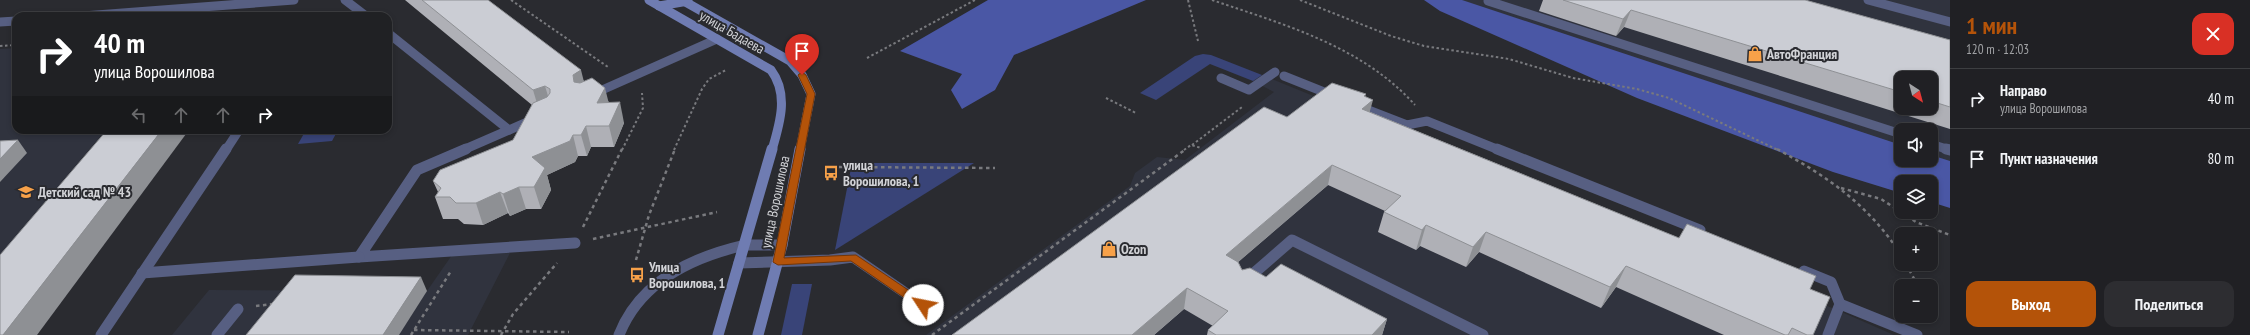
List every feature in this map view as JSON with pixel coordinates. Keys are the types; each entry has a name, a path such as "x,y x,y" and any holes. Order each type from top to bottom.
{"street":[{"path":"136,12 294,0"},
{"path":"345,0 361,12"},
{"name":"улица Бадаева","path":"649,0 660,3 717,39 772,70 778,79"},
{"path":"1868,0 1950,22"},
{"path":"660,3 686,1"},
{"name":"улица Бадаева","path":"686,1 790,62 802,75"},
{"path":"1488,1 1894,132"},
{"path":"0,22 12,21"},
{"path":"392,36 509,130"},
{"path":"583,98 717,39"},
{"path":"1221,78 1249,90 1280,74 1407,125 1427,121 1706,232"},
{"name":"улица Ворошилова","path":"758,335 782,245 811,94 802,75"},
{"name":"улица Ворошилова","path":"718,335 777,133 782,98 778,79"},
{"path":"359,257 417,170 544,115"},
{"path":"101,335 236,134"},
{"path":"1938,146 1950,150"},
{"path":"1241,284 1292,240 1483,335"},
{"path":"142,273 465,249 575,243"},
{"path":"619,335 628,313 656,283 688,263 720,250 745,245 782,245"},
{"path":"739,263 853,257 923,305"},
{"path":"1795,268 1831,282 1840,304 1828,335"},
{"path":"1840,304 1917,335"},
{"path":"217,335 238,309"}],"path":[{"path":"502,333 513,314 575,243 643,108 644,97 641,89 511,0"},
{"path":"867,58 974,0"},
{"path":"1188,0 1193,15 1198,41"},
{"path":"1212,0 1296,30 1349,52 1384,75 1411,100 1427,121"},
{"path":"1300,0 1391,36 1424,46 1509,59 1573,78 1637,89 1670,98 1764,142 1801,162 1838,187 1866,210 1894,244"},
{"path":"0,46 12,45"},
{"path":"636,260 644,227 655,194 702,89 710,79 726,70"},
{"path":"1106,98 1136,113"},
{"path":"932,335 1245,105"},
{"path":"1191,145 1201,148"},
{"path":"839,167 995,168"},
{"path":"1838,187 1881,199 1894,207"},
{"path":"575,243 718,212"},
{"path":"1912,219 1950,235"},
{"path":"411,335 465,249"},
{"path":"238,309 275,304"},
{"path":"414,330 502,333 569,332"}],"shaded area":[{"path":"988,0 1146,0 1014,55 995,90 962,109 951,90 962,74 900,51"},
{"path":"1424,0 1462,0 1894,143 1894,167 1938,167 1938,157 1950,161 1950,208 1938,204 1938,175 1894,175 1894,191 1833,172 1637,98 1440,11"},
{"path":"1460,0 1950,0 1950,166 1938,162 1938,123 1894,123 1894,147"},
{"name":"Детский сад № 43","path":"12,48 12,134 103,134 0,255 0,49"},
{"path":"1203,54 1211,55 1262,75 1253,81 1210,64 1156,100 1140,93 1195,56"},
{"path":"1262,75 1837,310 1894,335 926,335 1130,186 1135,173 1157,157 1185,160 1274,92 1253,81"},
{"path":"304,134 336,134 332,141 298,144"},
{"path":"852,163 974,163 835,250"},
{"path":"510,253 468,335 172,335 209,290 427,291 452,255"},
{"path":"792,284 812,284 802,335 781,335"}],"building":[{"path":"422,0 488,0 581,70 573,75 574,82 580,83 592,78 605,88 597,103 620,102 609,126 586,126 581,135 573,135 570,141 532,157 545,168 534,187 519,187 503,194 500,192 476,203 456,203 450,197 435,197 441,188 433,181 440,170 513,140 533,103 547,97 550,93 550,89 545,86 533,90"},
{"path":"1563,0 1805,0 1950,40 1950,107 1938,103 1938,71 1894,71 1894,90 1631,10 1623,19"},
{"path":"1332,83 1366,94 1364,96 1373,100 1362,109 1679,238 1687,224 1816,276 1810,289 1830,297 1813,335 1807,335 1792,328 1788,335 1785,335 1626,266 1610,287 1486,232 1473,247 1426,225 1422,230 1384,212 1401,196 1332,165 1226,255 1238,262 1242,270 1250,268 1266,277 1281,264 1387,319 1372,335 1216,335 1208,330 1228,311 1187,288 1132,335 952,335 1264,107 1287,117"},
{"path":"104,134 159,134 3,335 0,335 0,255"},
{"path":"18,140 0,159 0,141"},
{"path":"295,275 421,277 383,335 246,335"}],"place":[{"name":"АвтоФранция","path":"1755,54"},
{"name":"улица Ворошилова, 1","path":"831,173"},
{"name":"Детский сад № 43","path":"26,192"},
{"name":"Ozon","path":"1109,249"},
{"name":"Улица Ворошилова, 1","path":"637,275"}],"route":[{"path":"802,75 811,94 806,127 778,262 830,260 853,257 923,305"}]}
